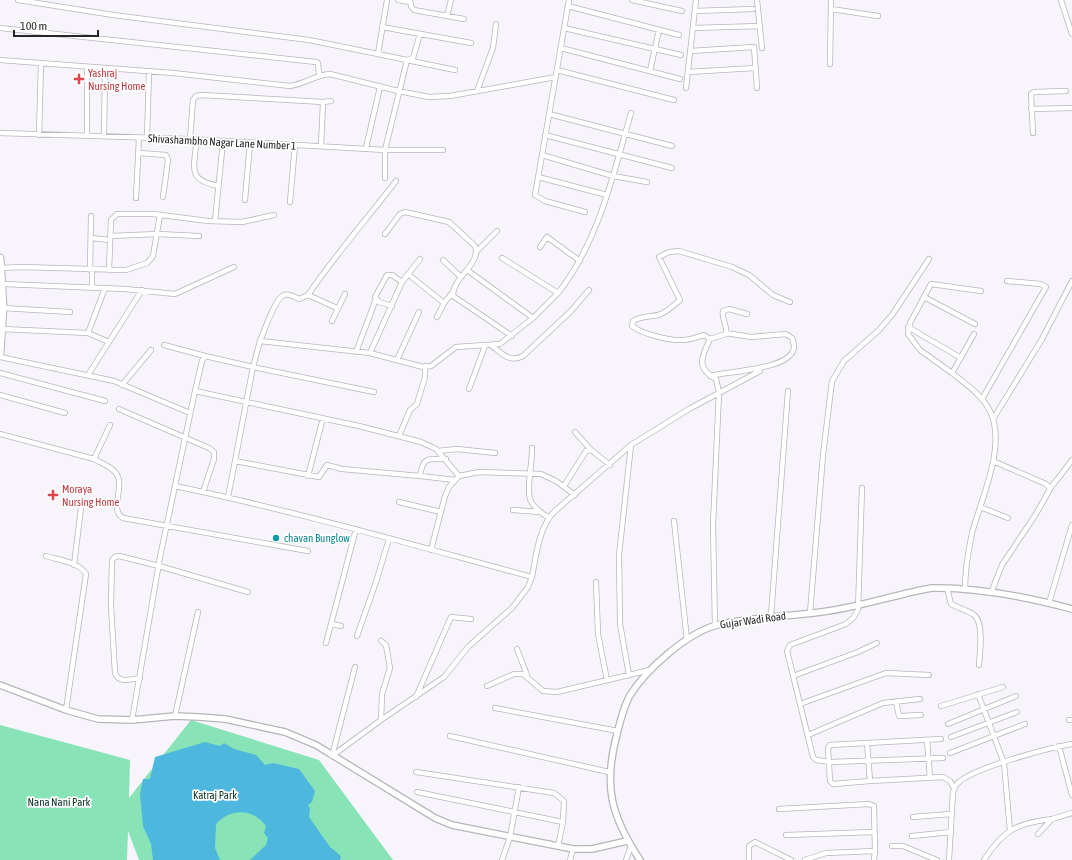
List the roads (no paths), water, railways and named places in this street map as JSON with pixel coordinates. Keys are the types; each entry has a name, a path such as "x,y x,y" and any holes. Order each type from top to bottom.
{"highway":[{"path":"0,258 3,284 0,349"}],"street":[{"path":"18,0 113,15 316,41 455,70"},
{"path":"378,54 387,0"},
{"path":"398,0 410,1 414,10 464,19"},
{"path":"447,16 451,0"},
{"path":"569,0 535,190 538,198 586,212"},
{"path":"632,0 682,12"},
{"path":"656,6 657,0"},
{"path":"686,88 696,0"},
{"path":"757,0 762,48"},
{"path":"830,64 831,0"},
{"path":"1061,0 1072,34"},
{"path":"568,6 679,35"},
{"path":"695,11 753,9"},
{"path":"831,9 878,16"},
{"path":"477,91 493,48 496,24"},
{"path":"693,28 760,26"},
{"path":"382,27 472,43"},
{"path":"0,28 316,62 318,64 319,74"},
{"path":"564,28 681,55"},
{"path":"650,71 659,30"},
{"path":"407,60 413,58 420,34"},
{"path":"690,51 754,47 757,88"},
{"path":"561,48 680,79"},
{"path":"0,60 105,68 290,86 300,84 319,74 330,74 380,87 429,97 450,96 556,77"},
{"path":"385,178 385,150 398,91 407,60"},
{"path":"39,135 41,63"},
{"path":"87,67 87,135"},
{"path":"104,136 105,68"},
{"path":"688,72 755,68"},
{"path":"557,70 674,100"},
{"path":"147,138 149,72"},
{"path":"366,148 380,87"},
{"path":"1033,133 1030,96 1032,93 1066,90"},
{"path":"190,139 193,100 196,96 323,102 331,101"},
{"path":"321,146 323,102"},
{"path":"1031,109 1072,108"},
{"path":"260,341 370,353 425,366 431,366 456,347 492,346 500,344 534,318 558,293 580,261 590,241 607,196 631,113"},
{"path":"549,114 672,146"},
{"name":"Shivashambho Nagar Lane Number 1","path":"0,133 190,139 385,150 443,150"},
{"path":"545,135 672,168"},
{"path":"136,198 140,138"},
{"path":"215,221 223,141"},
{"path":"245,200 250,143"},
{"path":"290,202 295,145"},
{"path":"196,146 193,170 195,175 202,182 218,186"},
{"path":"139,153 166,155 168,160 163,197"},
{"path":"542,155 613,176 647,182"},
{"path":"538,177 607,196"},
{"path":"228,497 253,367 260,341 273,310 281,297 287,295 299,299 308,295 346,242 359,229 396,181"},
{"path":"385,234 400,214 411,212 449,222 475,246 477,251"},
{"path":"109,270 111,220 117,214 160,215 215,221 242,222 274,215"},
{"path":"1,268 43,267 91,270 126,270 146,263 154,256 160,215"},
{"path":"91,216 92,288"},
{"path":"497,231 477,251 467,270 454,286 453,296 512,336"},
{"path":"91,238 158,234 199,236"},
{"path":"540,247 546,237 580,261"},
{"path":"710,339 704,335 683,340 670,338 636,330 632,326 633,321 641,317 659,315 671,308 680,300 659,257 662,254 679,251 732,267 749,275 774,295 790,302"},
{"path":"502,258 558,293"},
{"path":"370,353 402,282 420,259"},
{"path":"810,613 823,456 832,380 844,361 879,330 892,315 929,259"},
{"path":"443,260 461,277"},
{"path":"3,284 142,290 166,295 175,294 234,267"},
{"path":"467,270 534,318"},
{"path":"408,274 444,303"},
{"path":"356,352 376,299 375,297 387,275 392,275 402,282"},
{"path":"993,419 1042,339 1072,281"},
{"path":"982,399 1046,287 1041,284 1007,282"},
{"path":"965,590 965,568 973,532 993,461 996,440 993,419 991,412 982,399 952,373 914,344 908,334 908,327 931,284 980,291"},
{"path":"88,333 105,288"},
{"path":"88,375 142,290"},
{"path":"492,346 511,360 516,360 524,356 571,311 590,290"},
{"path":"437,317 444,303 453,292"},
{"path":"332,321 337,308 346,294"},
{"path":"308,295 337,308"},
{"path":"924,297 975,324"},
{"path":"376,299 392,306"},
{"path":"3,308 70,312"},
{"path":"726,333 722,316 723,311 729,309 747,314"},
{"path":"397,360 419,312"},
{"path":"908,327 961,358"},
{"path":"2,329 88,333 109,342"},
{"path":"710,376 721,372 770,366 791,354 794,347 792,338 786,334 751,337 726,333 710,339 702,357 702,364 710,376 716,379 718,392 713,517 715,626"},
{"path":"952,373 974,334"},
{"path":"164,346 253,367 374,392"},
{"path":"469,389 484,346"},
{"path":"122,385 151,350"},
{"path":"0,356 88,375 122,385 190,412"},
{"path":"132,720 166,526 190,412 202,361 205,356"},
{"path":"399,436 410,410 417,404 425,377 425,366"},
{"path":"332,756 444,677 468,647 512,608 528,587 532,577 548,517 610,465 631,445 718,392 760,371"},
{"path":"0,373 105,401"},
{"path":"195,391 323,418 399,436 425,444 438,451 446,460 457,478"},
{"path":"771,616 788,391"},
{"path":"0,396 65,413"},
{"path":"119,409 209,448 214,452 214,459 203,492"},
{"path":"308,476 323,418"},
{"path":"94,459 110,425"},
{"path":"575,432 591,450 610,465"},
{"path":"0,434 94,459 111,469 120,479 117,511 118,515 123,518 308,551"},
{"path":"629,675 620,624 619,555 631,445"},
{"path":"532,448 528,490 530,501 534,507 548,517"},
{"path":"438,451 457,449 495,453"},
{"path":"564,486 582,454 591,450"},
{"path":"420,476 423,462 426,460 446,460"},
{"path":"991,593 1002,565 1036,514 1049,493 1050,488 1072,460"},
{"path":"235,461 319,477 327,465 349,470 457,478 479,472 530,473 549,477 575,495"},
{"path":"993,461 1046,484 1050,488"},
{"path":"431,550 449,487 457,478"},
{"path":"175,486 228,497 356,529 532,577"},
{"path":"862,488 858,605 856,614 846,624 788,648 787,656 813,757 816,760 829,762 869,762 943,758"},
{"path":"399,502 441,512"},
{"path":"980,507 1008,518"},
{"path":"74,565 81,508"},
{"path":"513,510 541,512"},
{"path":"674,521 687,640"},
{"path":"1049,603 1072,524"},
{"path":"326,644 356,529"},
{"path":"357,636 389,539"},
{"path":"46,556 83,569 86,574 66,710"},
{"path":"140,678 123,680 117,677 115,673 111,606 112,560 115,557 119,556 159,566 248,592"},
{"path":"596,582 598,634 607,680"},
{"path":"947,588 951,604 974,615 978,620 980,631 979,664"},
{"name":"Gujar Wadi Road","path":"640,860 627,840 614,809 609,772 618,731 629,698 650,670 687,640 715,626 771,616 810,613 858,605 914,591 947,588 991,593 1049,603 1072,609"},
{"path":"175,716 198,612"},
{"path":"416,697 451,617 471,619"},
{"path":"332,624 341,626"},
{"path":"381,641 386,645 390,668 382,694 381,720"},
{"path":"793,676 878,643"},
{"path":"517,649 527,675 537,688 550,693 650,670"},
{"path":"332,756 355,667"},
{"path":"800,704 878,675 896,673 929,675"},
{"path":"487,686 514,674 527,675"},
{"path":"0,685 66,710 98,719 132,720 175,716 225,719 285,732 316,745 434,818 452,825 573,849 592,849 627,840"},
{"path":"941,706 1003,687"},
{"path":"978,694 1004,763 1010,830"},
{"path":"948,724 1016,696"},
{"path":"808,735 883,703 920,699"},
{"path":"896,701 899,716 921,715"},
{"path":"495,708 618,731"},
{"path":"951,737 1017,712"},
{"path":"950,752 1025,724"},
{"path":"450,736 609,772"},
{"path":"941,739 830,745 828,748 831,783 946,778 954,788"},
{"path":"927,740 930,778"},
{"path":"867,743 870,781"},
{"path":"949,860 954,788 961,781 975,773 1004,763 1059,746 1072,744"},
{"path":"1059,746 1072,796"},
{"path":"416,772 546,791 560,797 564,801 563,822 558,846"},
{"path":"502,860 510,837 519,787"},
{"path":"417,792 563,822"},
{"path":"779,808 873,805 874,860"},
{"path":"984,860 994,843 1010,830 1029,822 1052,819 1072,813"},
{"path":"913,817 951,814"},
{"path":"1038,834 1052,819"},
{"path":"786,835 874,832"},
{"path":"912,836 951,832"},
{"path":"750,860 750,846 754,842 791,860"},
{"path":"626,860 631,846"},
{"path":"892,846 903,846 937,860"},
{"path":"570,860 573,849"},
{"path":"805,860 826,853 875,851"}],"water":[{"name":"Katraj Park","path":"205,742 220,746 224,743 234,749 256,755 265,765 273,763 299,769 315,791 312,802 308,805 310,809 309,817 330,847 341,856 340,860 250,860 266,845 268,838 264,833 266,826 255,816 241,812 228,815 216,824 215,848 220,860 153,860 151,844 143,826 140,794 143,779 150,779 155,757"}],"place":[{"name":"Yashraj Nursing Home","path":"79,79"},
{"name":"Moraya Nursing Home","path":"53,495"},
{"name":"chavan Bunglow","path":"276,538"}],"park label":[{"name":"Nana Nani Park","path":"59,802"}]}
